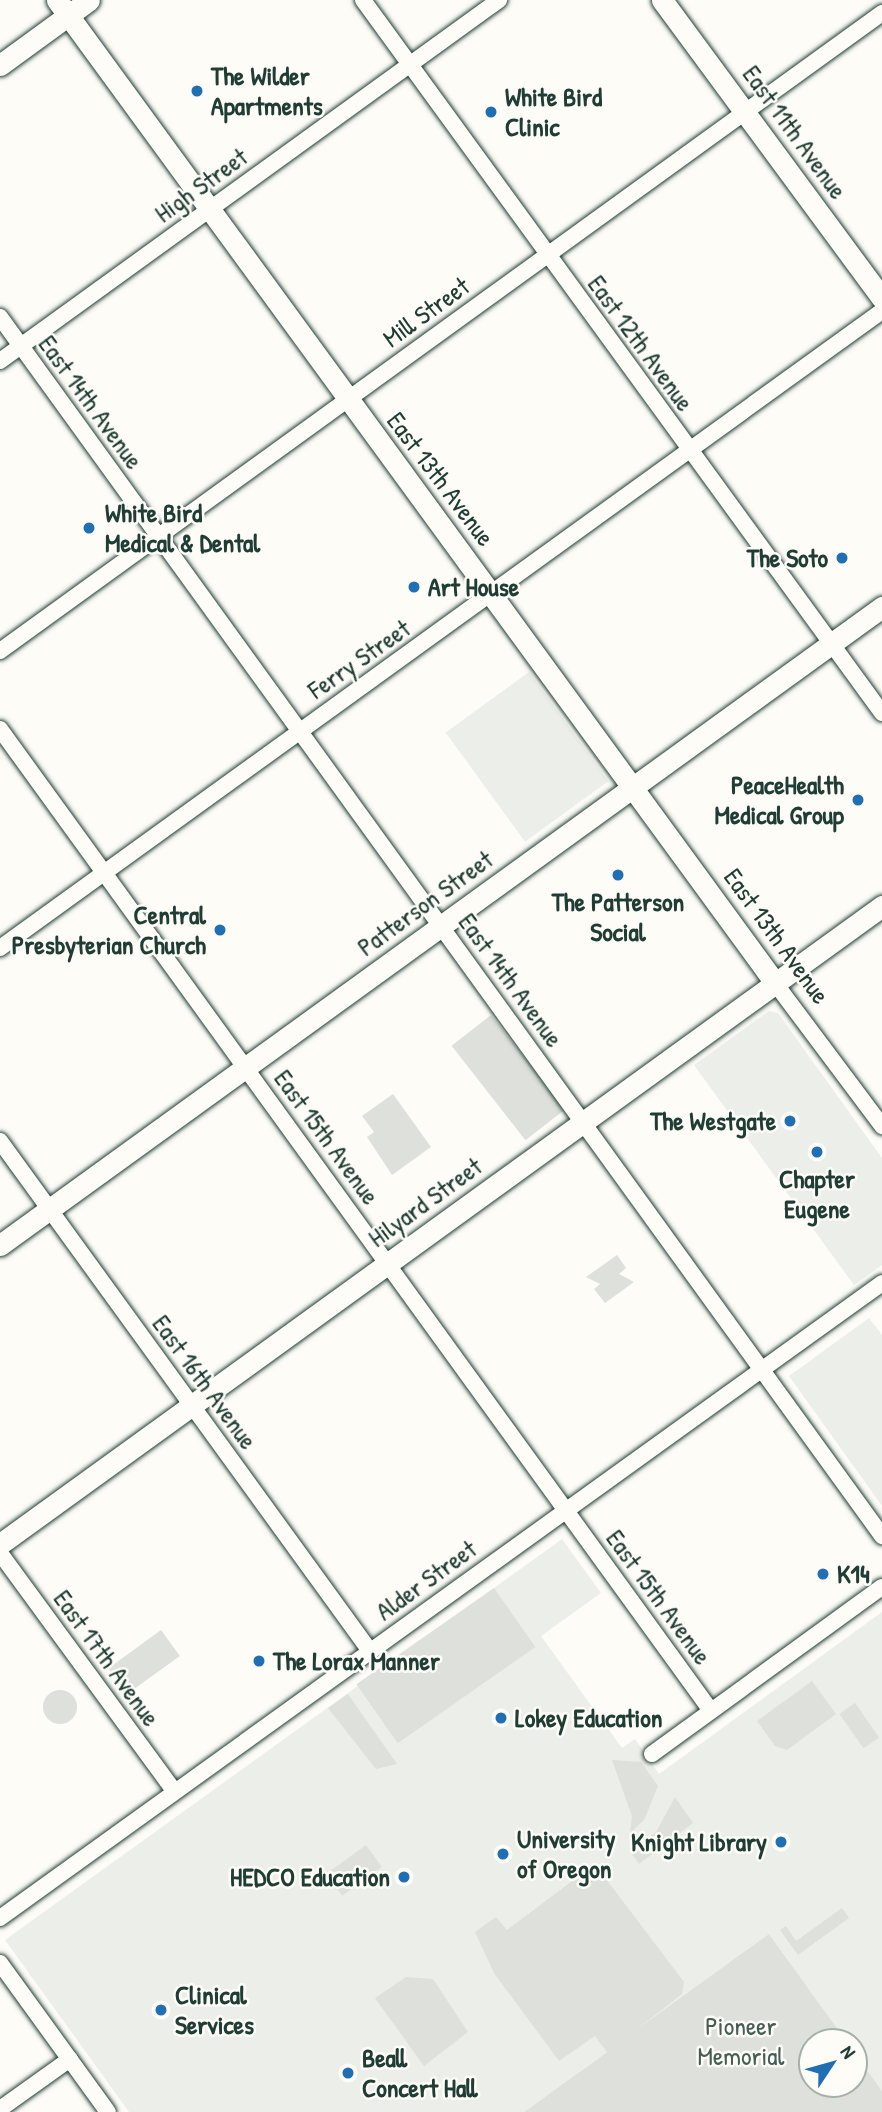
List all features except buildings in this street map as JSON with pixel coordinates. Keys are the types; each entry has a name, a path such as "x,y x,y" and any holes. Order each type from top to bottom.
{"main road":[{"path":"0,65 62,7 89,0"},
{"name":"East 11th Avenue","path":"662,0 882,298"},
{"name":"East 13th Avenue","path":"62,7 212,208 347,400 775,983"},
{"name":"Patterson Street","path":"0,1245 882,607"},
{"name":"Hilyard Street","path":"0,1544 882,906"}],"street":[{"name":"East 12th Avenue","path":"363,0 882,713"},
{"name":"High Street","path":"0,361 499,0"},
{"name":"Mill Street","path":"0,650 882,13"},
{"name":"Ferry Street","path":"0,948 882,311"},
{"name":"East 14th Avenue","path":"0,317 882,1536"},
{"name":"East 15th Avenue","path":"0,729 711,1711"},
{"name":"East 13th Avenue","path":"775,983 882,1126"},
{"name":"East 16th Avenue","path":"0,1141 370,1651"},
{"name":"Alder Street","path":"0,1918 882,1283"},
{"name":"East 17th Avenue","path":"0,1553 174,1791"},
{"path":"652,1754 882,1587"},
{"path":"0,1963 108,2112"},
{"path":"0,2109 70,2059"}],"shaded area":[{"path":"529,672 608,781 525,842 446,733"},
{"path":"769,1011 778,1013 882,1158 882,1265 854,1285 694,1065"},
{"path":"869,1318 882,1335 882,1506 789,1376"},
{"name":"University of Oregon","path":"562,1539 601,1593 541,1636 622,1748 635,1739 659,1774 882,1612 882,2091 868,2072 868,2028 837,2028 769,1934 524,2112 129,2112 5,1940"}],"green space":[{"path":"491,1015 565,1110 525,1140 452,1046"},
{"path":"393,1094 431,1147 392,1175 367,1137 374,1132 362,1116"},
{"path":"617,1255 626,1268 619,1274 634,1282 605,1303 594,1289 600,1284 586,1277"},
{"path":"494,1588 535,1647 398,1743 356,1684"},
{"path":"161,1630 180,1656 127,1694 108,1668"},
{"path":"812,1681 836,1714 787,1750 775,1746 757,1721"},
{"path":"60,1690 72,1695 77,1707 72,1719 60,1724 48,1719 43,1707 48,1695"},
{"path":"348,1694 397,1764 376,1769 328,1708"},
{"path":"855,1703 879,1737 864,1748 839,1714"},
{"path":"612,1760 641,1762 658,1786 644,1820 630,1833 632,1816"},
{"path":"675,1797 693,1823 639,1864 630,1851 656,1832"},
{"path":"366,1845 382,1867 342,1896 326,1874"},
{"name":"Pioneer Memorial","path":"600,1871 684,1982 682,1994 636,2030 769,1934 837,2028 798,2028 798,2098 868,2098 868,2072 882,2091 882,2112 524,2112 607,2052 595,2036 559,2061 494,1973 475,1932 496,1917 507,1930 580,1875"},
{"path":"842,1908 849,1918 798,1955 780,1930 786,1926 796,1941"},
{"path":"406,1977 433,1979 468,2032 424,2066 375,1998"}],"place":[{"name":"The Wilder Apartments","path":"197,91"},
{"name":"White Bird Clinic","path":"491,112"},
{"name":"White Bird Medical & Dental","path":"89,528"},
{"name":"The Soto","path":"842,558"},
{"name":"Art House","path":"414,587"},
{"name":"PeaceHealth Medical Group","path":"858,800"},
{"name":"The Patterson Social","path":"618,875"},
{"name":"Central Presbyterian Church","path":"220,930"},
{"name":"The Westgate","path":"790,1121"},
{"name":"Chapter Eugene","path":"817,1152"},
{"name":"K14","path":"823,1574"},
{"name":"The Lorax Manner","path":"259,1661"},
{"name":"Lokey Education","path":"501,1718"},
{"name":"Knight Library","path":"781,1842"},
{"name":"University of Oregon","path":"503,1854"},
{"name":"HEDCO Education","path":"404,1877"},
{"name":"Clinical Services","path":"161,2010"},
{"name":"Beall Concert Hall","path":"348,2073"}]}
